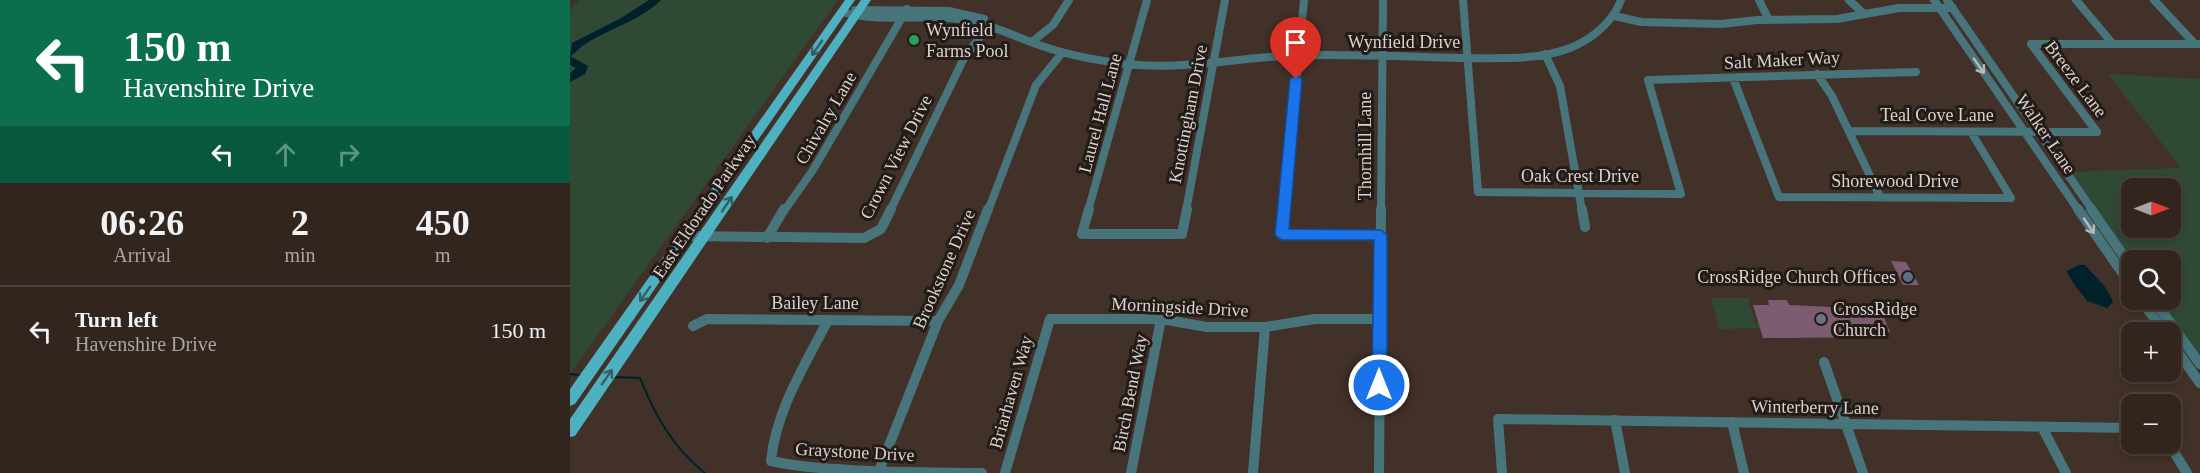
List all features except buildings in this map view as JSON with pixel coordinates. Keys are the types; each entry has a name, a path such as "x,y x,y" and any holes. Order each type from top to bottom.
{"main road":[{"name":"East Eldorado Parkway","path":"570,400 850,0"},
{"name":"East Eldorado Parkway","path":"570,431 860,8"}],"street":[{"path":"1033,42 1053,25 1069,0"},
{"name":"Laurel Hall Lane","path":"1082,234 1147,0"},
{"name":"Knottingham Drive","path":"1082,234 1182,234 1225,0"},
{"path":"1304,0 1282,235 1381,235"},
{"name":"Thornhill Lane","path":"1379,473 1383,0"},
{"path":"1462,0 1467,57"},
{"path":"1621,0 1616,16 1641,22 1666,24 1837,19 1899,8 1944,5"},
{"path":"1759,0 1768,20"},
{"path":"1849,0 1863,13"},
{"path":"2076,0 2113,44 2197,44"},
{"path":"2154,0 2197,44"},
{"name":"Walker Lane","path":"1944,5 1977,42 2102,245 2121,271"},
{"name":"Walker Lane","path":"1944,5 1996,90 2065,172 2121,253"},
{"name":"Wynfield Drive","path":"842,12 860,8 990,24 1062,53 1128,64 1298,57 1467,57 1545,54 1569,48 1590,37 1616,16"},
{"name":"Chivalry Lane","path":"767,238 813,170 905,13"},
{"name":"Crown View Drive","path":"686,236 864,238 881,229 964,58 990,24"},
{"name":"Breeze Lane","path":"2097,132 2031,44 2113,44"},
{"name":"Brookstone Drive","path":"879,471 938,321 959,285 1036,85 1062,53"},
{"path":"1545,54 1560,86 1585,227"},
{"name":"Oak Crest Drive","path":"1467,57 1478,192 1681,194"},
{"name":"Salt Maker Way","path":"1681,194 1648,80 1916,72"},
{"path":"1817,74 1832,96 1880,197"},
{"name":"Shorewood Drive","path":"1733,78 1779,197 2011,198 1971,132"},
{"name":"Teal Cove Lane","path":"1849,131 2097,132"},
{"path":"2102,245 2115,245"},
{"path":"2161,310 2200,364"},
{"name":"Morningside Drive","path":"1050,319 1161,319 1207,327 1265,327 1315,319 1380,319"},
{"name":"Briarhaven Way","path":"1005,473 1050,319"},
{"name":"Birch Bend Way","path":"1131,473 1161,319"},
{"name":"Bailey Lane","path":"693,326 707,320 938,321"},
{"name":"Graystone Drive","path":"828,320 785,410 771,451 771,461 783,465 879,471 982,473"},
{"path":"1253,473 1265,327"},
{"path":"2181,356 2198,378"},
{"path":"1824,362 1863,473"},
{"name":"Winterberry Lane","path":"1502,473 1498,419 2121,428"},
{"path":"1615,420 1625,473"},
{"path":"1732,422 1744,473"},
{"path":"2043,427 2066,473"},
{"path":"2175,454 2187,473"}],"green space":[{"path":"580,0 838,0 570,374 570,10"},
{"path":"2108,74 2200,79 2200,364 2181,337 2181,322 2170,322 2162,310 2181,310 2181,250 2124,250 2065,172 2181,168"},
{"path":"1711,298 1748,298 1755,323 1759,323 1760,328 1719,329"}],"water":[{"path":"2079,265 2085,265 2108,291 2113,302 2107,308 2087,301 2073,283 2067,271"}],"waterway":[{"path":"570,52 576,45 625,20 656,0"},
{"path":"570,60 582,66 581,71 570,78"},
{"path":"570,374 580,375"},
{"path":"613,377 640,378 652,405 674,442 705,473"}],"place":[{"name":"Wynfield Farms Pool","path":"914,40"},
{"name":"CrossRidge Church Offices","path":"1908,277"},
{"name":"CrossRidge Church","path":"1821,319"}],"route":[{"path":"1296,79 1282,235 1381,235 1379,385"}]}
